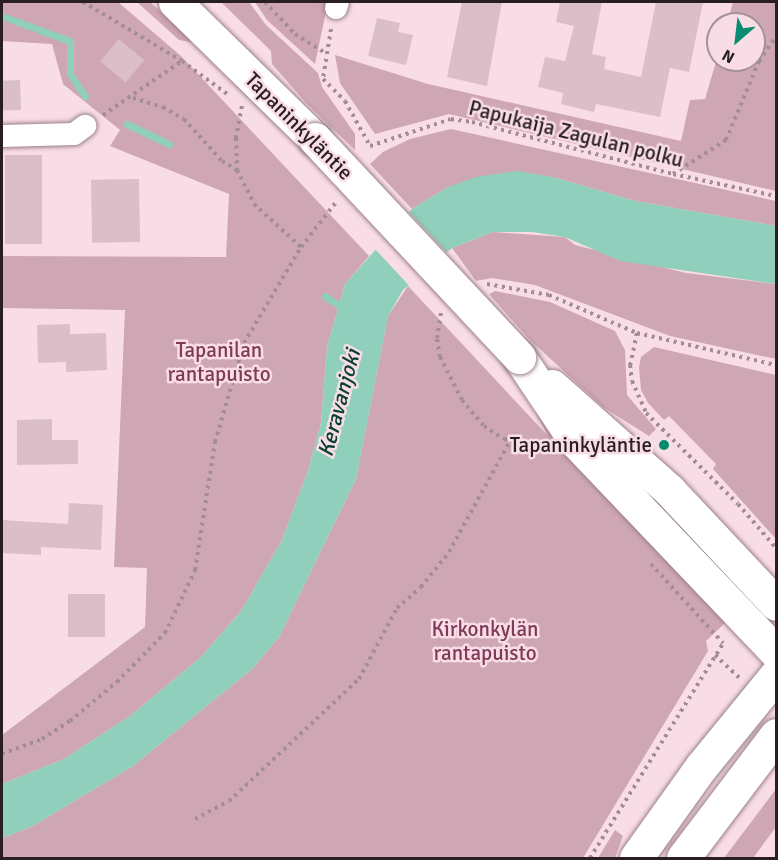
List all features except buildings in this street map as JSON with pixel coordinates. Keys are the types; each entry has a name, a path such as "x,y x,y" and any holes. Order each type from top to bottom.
{"main road":[{"name":"Tapaninkyläntie","path":"175,2 315,139 519,357 644,466 777,604"},
{"name":"Tapaninkyläntie","path":"519,357 576,442 777,652"},
{"path":"636,858 701,767 777,675"},
{"path":"683,858 777,735"}],"street":[{"path":"2,136 74,135 85,126"}],"path":[{"path":"83,2 182,62 250,113"},
{"path":"265,2 295,34 325,54"},
{"path":"337,5 325,54 323,80 345,101 370,146 365,155"},
{"path":"672,174 726,140 759,61 777,37"},
{"path":"85,126 133,98 182,62"},
{"path":"133,98 163,106 184,118 222,161 237,170"},
{"path":"242,105 236,138 237,170 254,204 301,247"},
{"name":"Papukaija Zagulan polku","path":"370,146 451,119 672,174 777,196"},
{"path":"2,754 42,739 70,721 117,682 165,633 195,570 215,442 230,381 265,303 301,247 344,190"},
{"path":"603,318 637,333 777,365"},
{"path":"637,333 630,365 632,381 646,413 738,504 777,548"},
{"path":"450,380 484,426 510,441 546,443"},
{"path":"195,819 229,801 359,679 397,608 421,587 449,552 510,441"},
{"path":"590,858 723,643"}],"green space":[{"name":"Tapanilan rantapuisto","path":"2,2 118,2 181,56 369,256 345,284 327,347 321,423 308,471 281,542 241,611 201,657 130,716 64,759 2,784 2,735 145,627 147,568 114,567 125,310 2,308 2,256 226,257 229,194 110,146 120,130 63,84 52,44 2,41"},
{"path":"137,2 150,2 196,43 179,40"},
{"path":"221,2 249,2 266,25 318,73 322,87 355,134 355,150 307,104 272,64 271,51"},
{"path":"255,2 328,2 315,64 267,20"},
{"path":"733,2 776,2 776,191 449,114 375,134 340,83 335,55 428,84 681,141 690,100 705,99 713,72 766,72 766,12 730,12"},
{"path":"451,129 776,201 776,226 635,201 553,177 448,187 412,209 370,164 383,152 410,139"},
{"path":"493,232 565,237 575,245 686,273 776,284 776,359 670,336 535,285 492,278 476,281 452,248"},
{"name":"Kirkonkylän rantapuisto","path":"408,286 548,436 536,413 536,404 726,622 706,641 708,651 583,858 2,858 2,838 31,827 133,766 252,669 279,637 356,479 388,316"},
{"path":"495,291 550,302 615,331 625,350 627,395 656,429 649,436 603,407 529,339 489,294"},
{"path":"654,347 776,375 776,539 713,469 716,464 669,416 664,420 648,403 641,390 639,367 641,357"},
{"path":"776,789 776,827 753,858 724,858"},
{"path":"615,830 623,836 615,858 598,858"}],"water":[{"name":"Keravanjoki","path":"517,171 553,177 635,201 776,226 776,284 620,261 565,237 532,232 493,232 452,248 403,290 388,316 356,479 279,637 252,669 133,766 31,827 2,838 2,784 64,759 130,716 201,657 241,611 281,542 308,471 321,423 327,347 345,284 412,209 448,187 476,177"}],"pier":[{"path":"407,210 449,255 413,289 370,244"}],"waterway":[{"path":"2,16 70,41 70,74 85,96"},
{"path":"127,124 169,144"},
{"path":"325,296 340,306"}],"place":[{"name":"Tapaninkyläntie","path":"664,445"}]}
